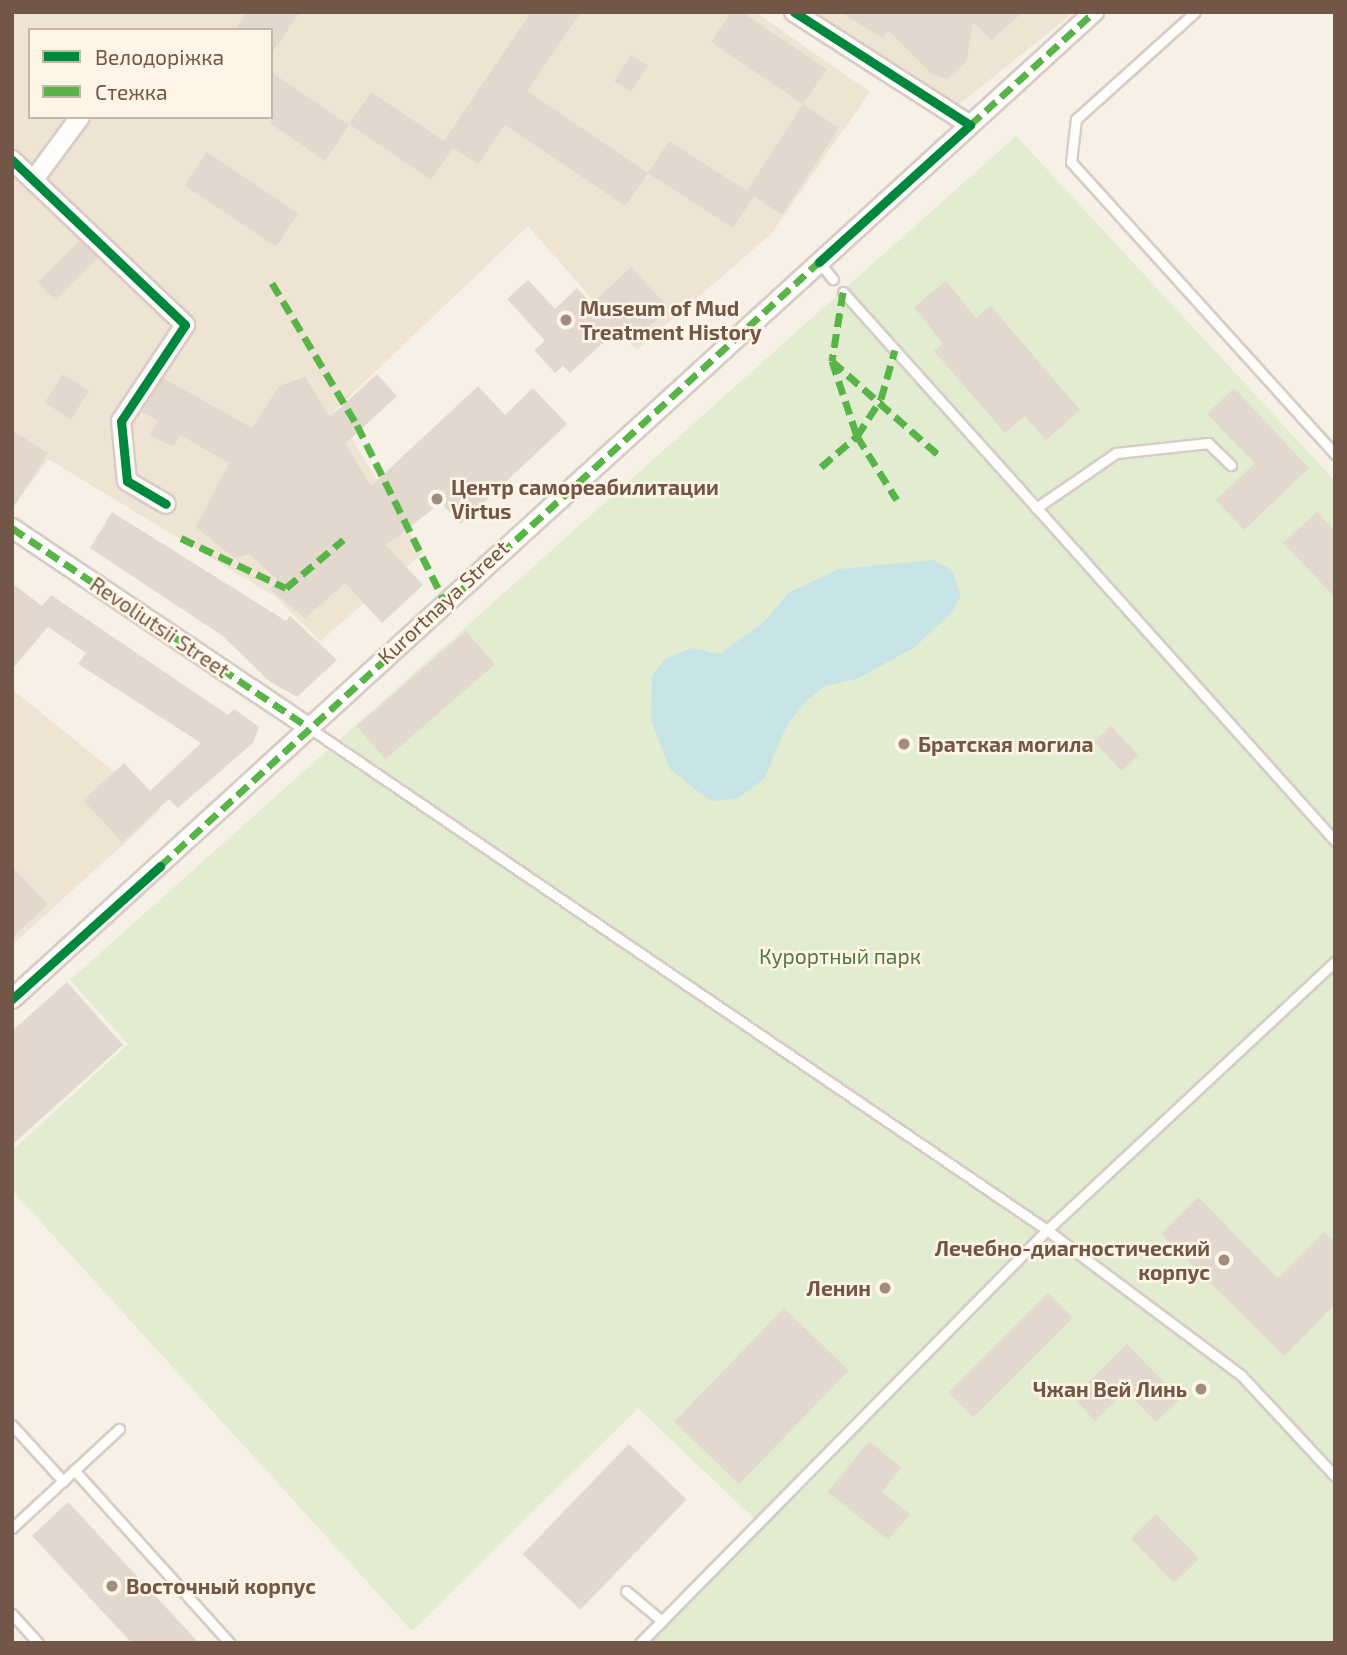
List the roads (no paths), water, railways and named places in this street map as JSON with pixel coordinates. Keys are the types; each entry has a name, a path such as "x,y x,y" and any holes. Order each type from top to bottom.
{"street":[{"path":"794,12 970,125"},
{"name":"Kurortnaya Street","path":"12,999 1094,12"},
{"path":"35,178 78,119"},
{"path":"12,160 35,178 185,325 121,421 128,481 166,504"},
{"name":"Revoliutsii Street","path":"12,528 308,727"}],"lane":[{"path":"1195,12 1076,119 1071,162 1335,454"},
{"path":"819,262 833,279"},
{"path":"843,292 1335,841"},
{"path":"1036,508 1116,453 1208,443 1231,465"},
{"path":"308,727 1047,1230 1241,1375 1335,1475"},
{"path":"640,1643 1047,1230 1335,961"},
{"path":"12,1425 63,1481"},
{"path":"12,1528 119,1429"},
{"path":"74,1470 230,1643"},
{"path":"626,1591 662,1620"},
{"path":"12,1614 38,1643"}],"water":[{"path":"934,560 952,570 961,597 951,613 915,647 857,679 825,686 806,701 787,725 764,779 737,799 710,801 670,769 651,720 652,676 665,659 691,648 720,654 766,620 788,593 839,569"}],"place":[{"name":"Museum of Mud Treatment History","path":"566,320"},
{"name":"Центр самореабилитации Virtus","path":"437,499"},
{"name":"Братская могила","path":"904,744"},
{"name":"Лечебно-диагностический корпус","path":"1224,1260"},
{"name":"Ленин","path":"885,1288"},
{"name":"Чжан Вей Линь","path":"1201,1389"},
{"name":"Восточный корпус","path":"112,1586"}],"park label":[{"name":"Курортный парк","path":"840,956"}]}
